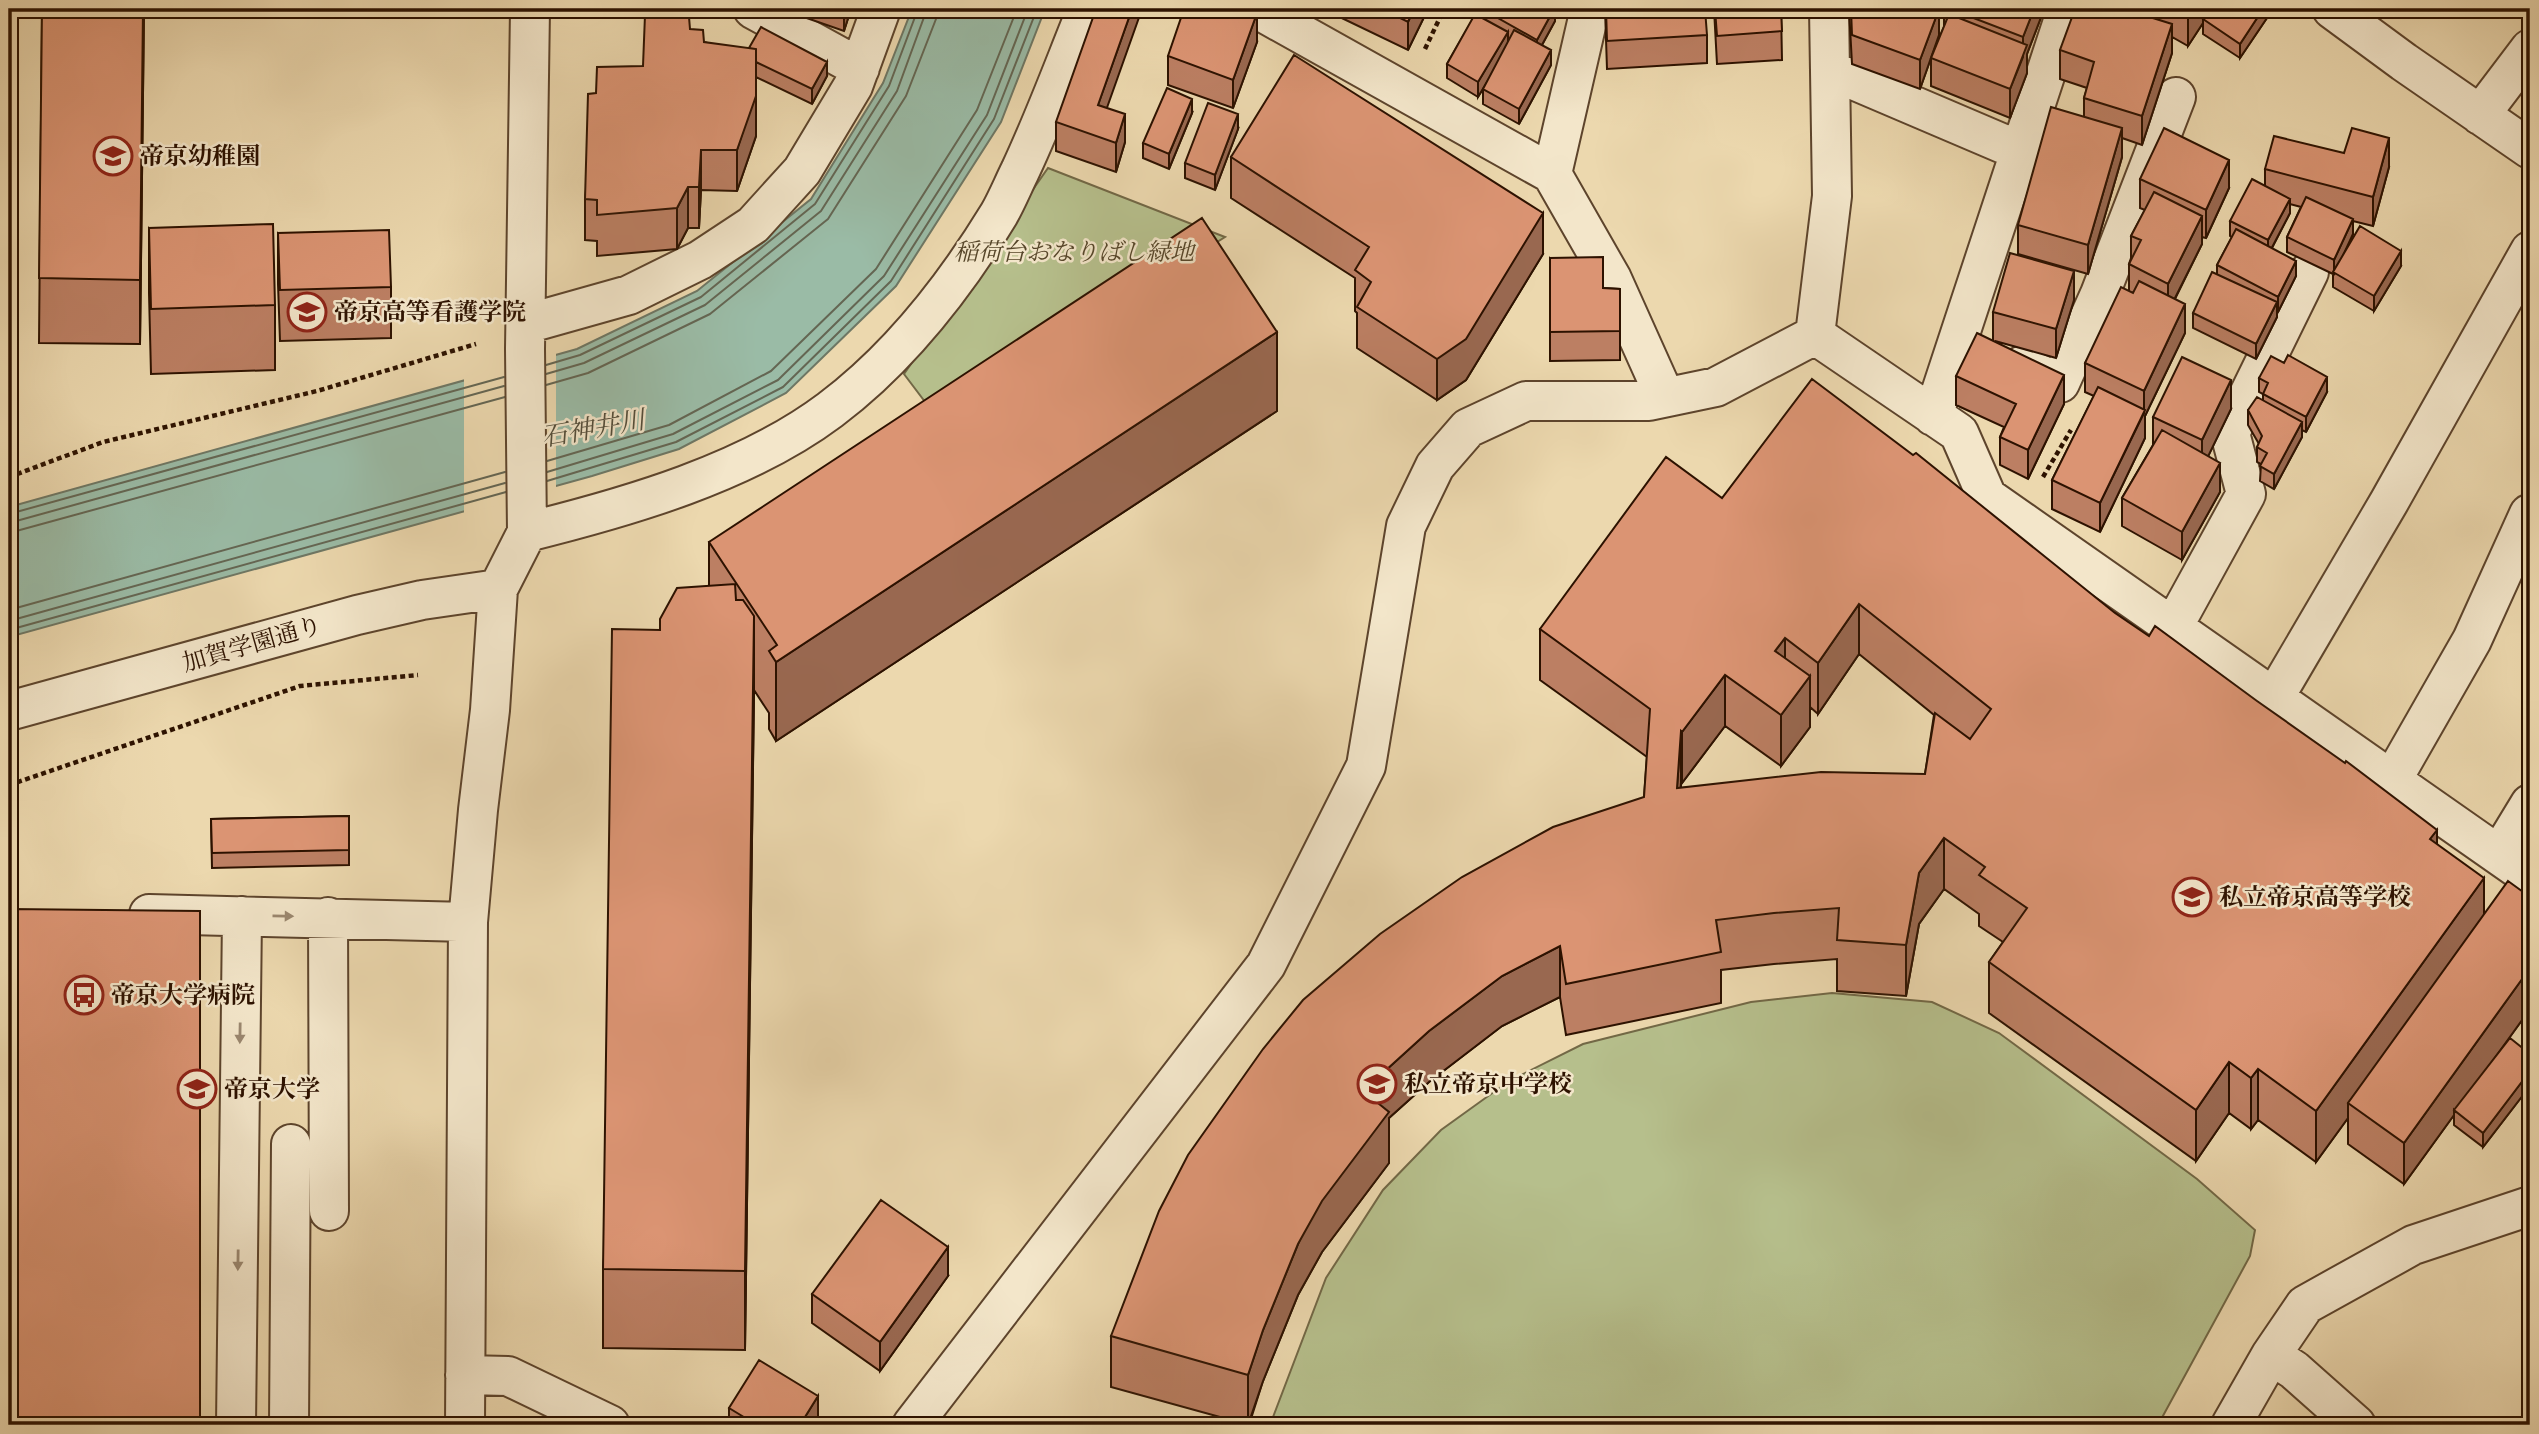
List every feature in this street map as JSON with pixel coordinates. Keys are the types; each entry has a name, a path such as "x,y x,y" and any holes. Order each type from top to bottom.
{"street":[{"path":"465,1425 468,922 478,810 491,710 498,589 526,522 525,337 530,9"},
{"path":"753,9 860,68"},
{"path":"525,337 629,295 700,260 753,225 803,171 853,86 881,9"},
{"path":"526,522 575,520 700,480 761,453 829,411 874,374 922,321 1000,212 1030,150 1087,9"},
{"path":"1257,9 1552,174 1612,279 1665,397"},
{"path":"1552,174 1590,9"},
{"path":"1815,335 1832,197 1829,9"},
{"path":"1933,416 2067,9"},
{"path":"2332,9 2530,149"},
{"path":"2480,115 2530,49"},
{"path":"1830,70 2020,151"},
{"path":"1958,340 2060,383 2100,294 2176,97"},
{"path":"2274,698 2389,502 2530,251"},
{"path":"2173,627 2246,495 2230,433 2309,272"},
{"path":"916,1424 1266,965 1366,766 1406,526 1435,466 1468,428 1526,401 1649,401 1716,387 1815,335"},
{"path":"1815,335 1959,433 1987,497 2530,877"},
{"path":"2392,780 2472,640 2529,514"},
{"name":"加賀学園通り","path":"9,711 357,615 422,600 498,589"},
{"path":"2499,855 2530,804"},
{"path":"117,926 117,914 468,922"},
{"path":"236,1425 242,916"},
{"path":"328,917 330,1211"},
{"path":"289,1425 291,1144"},
{"path":"2231,1425 2270,1355 2305,1305 2413,1245 2530,1206"},
{"path":"2270,1355 2294,1370 2356,1425"},
{"path":"466,1375 508,1376 610,1425"}],"path":[{"path":"9,477 103,442 317,391 474,345 525,337"},
{"path":"2018,519 2081,412 2060,383"},
{"path":"9,785 300,686 418,675"}],"green space":[{"name":"稲荷台おなりばし緑地","path":"1048,168 1225,237 938,419 904,374"},
{"path":"1832,993 1932,1002 1999,1033 2197,1179 2255,1230 2250,1256 2158,1425 1270,1425 1326,1278 1383,1190 1441,1130 1509,1081 1583,1044 1751,1002"}],"water":[{"name":"石神井川","path":"912,9 1045,9 1001,122 896,286 786,393 679,449 592,476 9,637 9,507 577,349 697,291 811,199 883,83"}],"pier":[{"path":"556,351 556,489 464,514 464,377"}],"building":[{"path":"42,9 143,9 140,280 39,278"},
{"path":"822,9 846,9 844,17"},
{"path":"1096,9 1132,9 1098,105 1125,114 1116,143 1056,122"},
{"path":"1184,9 1245,9 1257,13 1233,80 1168,56"},
{"path":"1382,9 1414,9 1408,22"},
{"path":"1482,9 1554,9 1537,40"},
{"path":"1606,9 1705,9 1707,35 1607,41"},
{"path":"1715,9 1781,9 1782,31 1717,36"},
{"path":"1851,9 1939,9 1920,60 1852,35"},
{"path":"1950,9 2034,9 2023,37"},
{"path":"2075,9 2124,9 2172,24 2142,116 2084,98 2094,62 2060,50"},
{"path":"2173,9 2194,9 2188,18"},
{"path":"2209,9 2263,9 2240,44 2203,19"},
{"path":"1475,14 1508,32 1478,82 1447,64"},
{"path":"1949,14 2027,45 2010,89 1931,58"},
{"path":"645,15 689,17 690,29 703,30 704,42 756,49 756,96 737,150 701,150 699,187 688,187 677,208 597,215 597,200 585,199 588,94 596,93 597,67 643,66"},
{"path":"761,27 827,62 812,89 756,62 756,49 749,48"},
{"path":"1514,30 1551,50 1519,109 1483,89"},
{"path":"1294,55 1543,213 1466,339 1437,359 1357,307 1371,282 1355,270 1369,247 1231,157"},
{"path":"1167,88 1192,99 1169,154 1143,143"},
{"path":"1208,103 1238,114 1215,175 1185,163"},
{"path":"2051,107 2122,128 2088,245 2018,225"},
{"path":"2164,128 2229,160 2206,210 2140,179"},
{"path":"2352,128 2389,138 2373,197 2265,169 2274,136 2344,153"},
{"path":"2252,179 2290,199 2268,240 2230,221"},
{"path":"2154,192 2202,216 2168,284 2129,264 2141,240 2131,236"},
{"path":"2306,197 2353,219 2334,260 2287,237"},
{"path":"1202,218 1277,332 776,662 769,651 777,645 709,542"},
{"path":"273,224 275,305 151,309 149,228"},
{"path":"2360,226 2401,251 2374,296 2333,272"},
{"path":"2236,229 2296,261 2278,297 2217,265"},
{"path":"389,230 391,287 280,290 278,233"},
{"path":"2010,253 2074,271 2056,329 1993,312"},
{"path":"1603,257 1603,288 1620,289 1620,331 1550,332 1550,258"},
{"path":"2212,272 2277,302 2256,344 2193,313"},
{"path":"2139,281 2185,304 2144,391 2085,363 2121,287 2133,293"},
{"path":"1977,333 2064,375 2028,450 2000,437 2016,404 1956,376"},
{"path":"2288,355 2327,377 2306,417 2263,394 2268,383 2259,378 2271,356 2284,363"},
{"path":"2182,357 2231,380 2202,440 2153,417"},
{"path":"1812,379 1913,455 1916,453 2115,613 2149,636 2155,626 2257,701 2345,763 2346,761 2437,830 2430,839 2484,878 2316,1111 2258,1069 2251,1078 2229,1062 2196,1110 1989,962 2027,908 1979,875 1985,867 1944,838 1919,873 1906,945 1837,940 1839,908 1774,913 1716,920 1721,952 1566,984 1560,946 1502,976 1429,1031 1363,1091 1389,1112 1322,1201 1298,1244 1248,1375 1111,1336 1159,1211 1188,1155 1263,1049 1303,1000 1380,934 1462,877 1553,827 1644,797 1650,709 1540,629 1666,457 1722,498","holes":["1859,604 1991,709 1970,739 1935,713 1925,774 1821,772 1677,788 1681,731 1725,675 1781,715 1810,676 1775,651 1785,638 1818,663"]},
{"path":"2098,387 2145,410 2100,503 2052,480"},
{"path":"2257,397 2302,422 2274,474 2260,466 2267,453 2257,447 2262,436 2248,410"},
{"path":"2162,430 2220,463 2182,532 2122,498"},
{"path":"735,584 736,600 743,600 754,616 745,1271 603,1269 612,629 660,630 660,619 677,588"},
{"path":"349,816 349,850 212,853 211,819"},
{"path":"2508,881 2530,897 2530,968 2404,1143 2348,1103"},
{"path":"9,909 200,911 200,1425 9,1425"},
{"path":"2510,1038 2530,1054 2530,1071 2483,1133 2454,1110"},
{"path":"881,1200 948,1247 880,1342 812,1294"},
{"path":"759,1360 818,1396 800,1425 757,1425 729,1408"}],"place":[{"name":"帝京幼稚園","path":"113,156"},
{"name":"帝京高等看護学院","path":"307,312"},
{"name":"私立帝京高等学校","path":"2192,897"},
{"name":"帝京大学病院","path":"84,995"},
{"name":"私立帝京中学校","path":"1377,1084"},
{"name":"帝京大学","path":"197,1089"}]}
